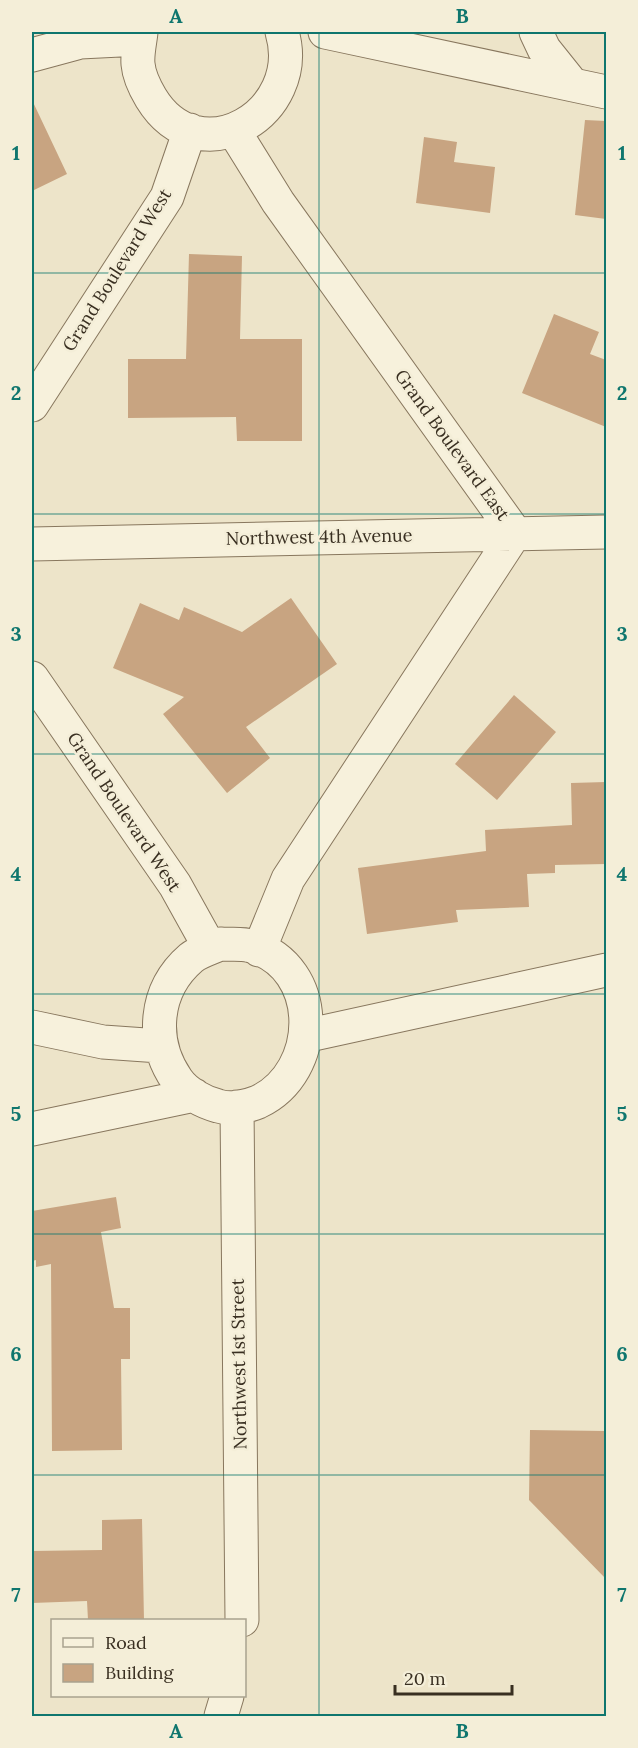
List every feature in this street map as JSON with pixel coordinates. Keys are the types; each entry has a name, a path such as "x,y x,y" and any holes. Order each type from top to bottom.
{"street":[{"path":"32,55 80,42 141,35 138,63 144,87 157,109 172,122 198,134 218,135 234,131 254,120 274,96 284,63 282,32"},
{"path":"326,32 606,92"},
{"path":"536,32 544,49 572,84"},
{"name":"Grand Boulevard West","path":"32,405 167,198 190,130"},
{"name":"Grand Boulevard East","path":"234,131 278,202 515,533 288,879 259,950"},
{"name":"Northwest 4th Avenue","path":"32,544 606,532"},
{"name":"Grand Boulevard West","path":"32,678 175,885 210,948"},
{"path":"220,944 250,946 259,950 282,964 295,981 304,1003 305,1036 295,1069 273,1095 250,1106 224,1108 203,1102 179,1084 160,1046 159,1012 170,982 192,957 220,944"},
{"path":"305,1036 606,970"},
{"path":"32,1027 103,1042 160,1046"},
{"path":"32,1129 194,1095"},
{"name":"Northwest 1st Street","path":"237,1107 242,1619"},
{"path":"221,1716 226,1697"}],"building":[{"path":"32,100 67,174 32,191"},
{"path":"585,120 606,121 606,219 575,215"},
{"path":"424,137 457,142 454,162 495,167 490,213 416,203"},
{"path":"189,254 242,256 240,339 302,339 302,441 237,441 236,417 128,418 128,359 186,359"},
{"path":"554,314 599,332 590,354 606,360 606,427 522,393"},
{"path":"291,598 337,664 246,727 270,758 227,793 163,714 184,697 113,668 140,603 179,620 184,607 242,632"},
{"path":"514,695 556,732 497,800 455,764"},
{"path":"606,782 606,864 555,865 555,873 527,874 529,907 456,910 458,922 367,934 358,868 486,851 485,830 572,825 571,783"},
{"path":"116,1197 121,1228 101,1232 114,1308 130,1308 130,1359 121,1359 122,1450 52,1451 51,1264 36,1267 36,1260 32,1261 32,1211"},
{"path":"530,1430 606,1431 606,1579 529,1500"},
{"path":"142,1519 144,1619 88,1619 87,1601 32,1603 32,1551 102,1550 102,1520"}]}
